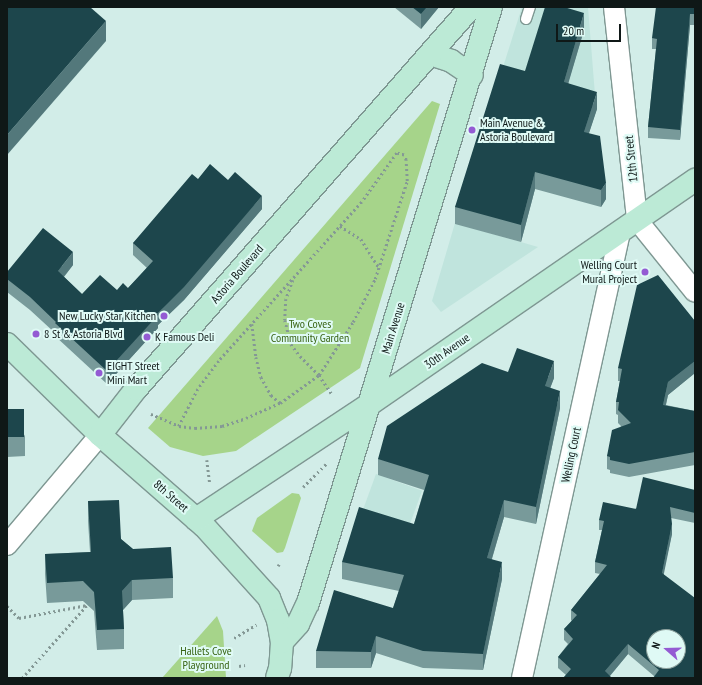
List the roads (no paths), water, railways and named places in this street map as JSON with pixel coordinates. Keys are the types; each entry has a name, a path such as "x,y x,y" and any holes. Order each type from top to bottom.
{"street":[{"name":"Astoria Boulevard","path":"7,545 100,435 136,389 472,7"},
{"name":"Main Avenue","path":"282,642 298,624 308,603 472,74 491,7"},
{"name":"12th Street","path":"614,7 629,226"},
{"path":"430,54 451,61 472,74"},
{"name":"30th Avenue","path":"196,519 370,404 695,180"},
{"path":"629,226 695,292"},
{"name":"Welling Court","path":"522,678 629,226"},
{"name":"8th Street","path":"7,344 100,435 196,519 269,598 278,620 282,642 280,668 277,678"}],"lane":[{"path":"526,19 530,7"}],"place":[{"name":"Main Avenue & Astoria Boulevard","path":"472,130"},
{"name":"Welling Court Mural Project","path":"645,272"},
{"name":"New Lucky Star Kitchen","path":"164,316"},
{"name":"8 St & Astoria Blvd","path":"36,334"},
{"name":"K Famous Deli","path":"147,337"},
{"name":"EIGHT Street Mini Mart","path":"99,373"}],"park label":[{"name":"Two Coves Community Garden","path":"310,331"},
{"name":"Hallets Cove Playground","path":"206,658"}]}
